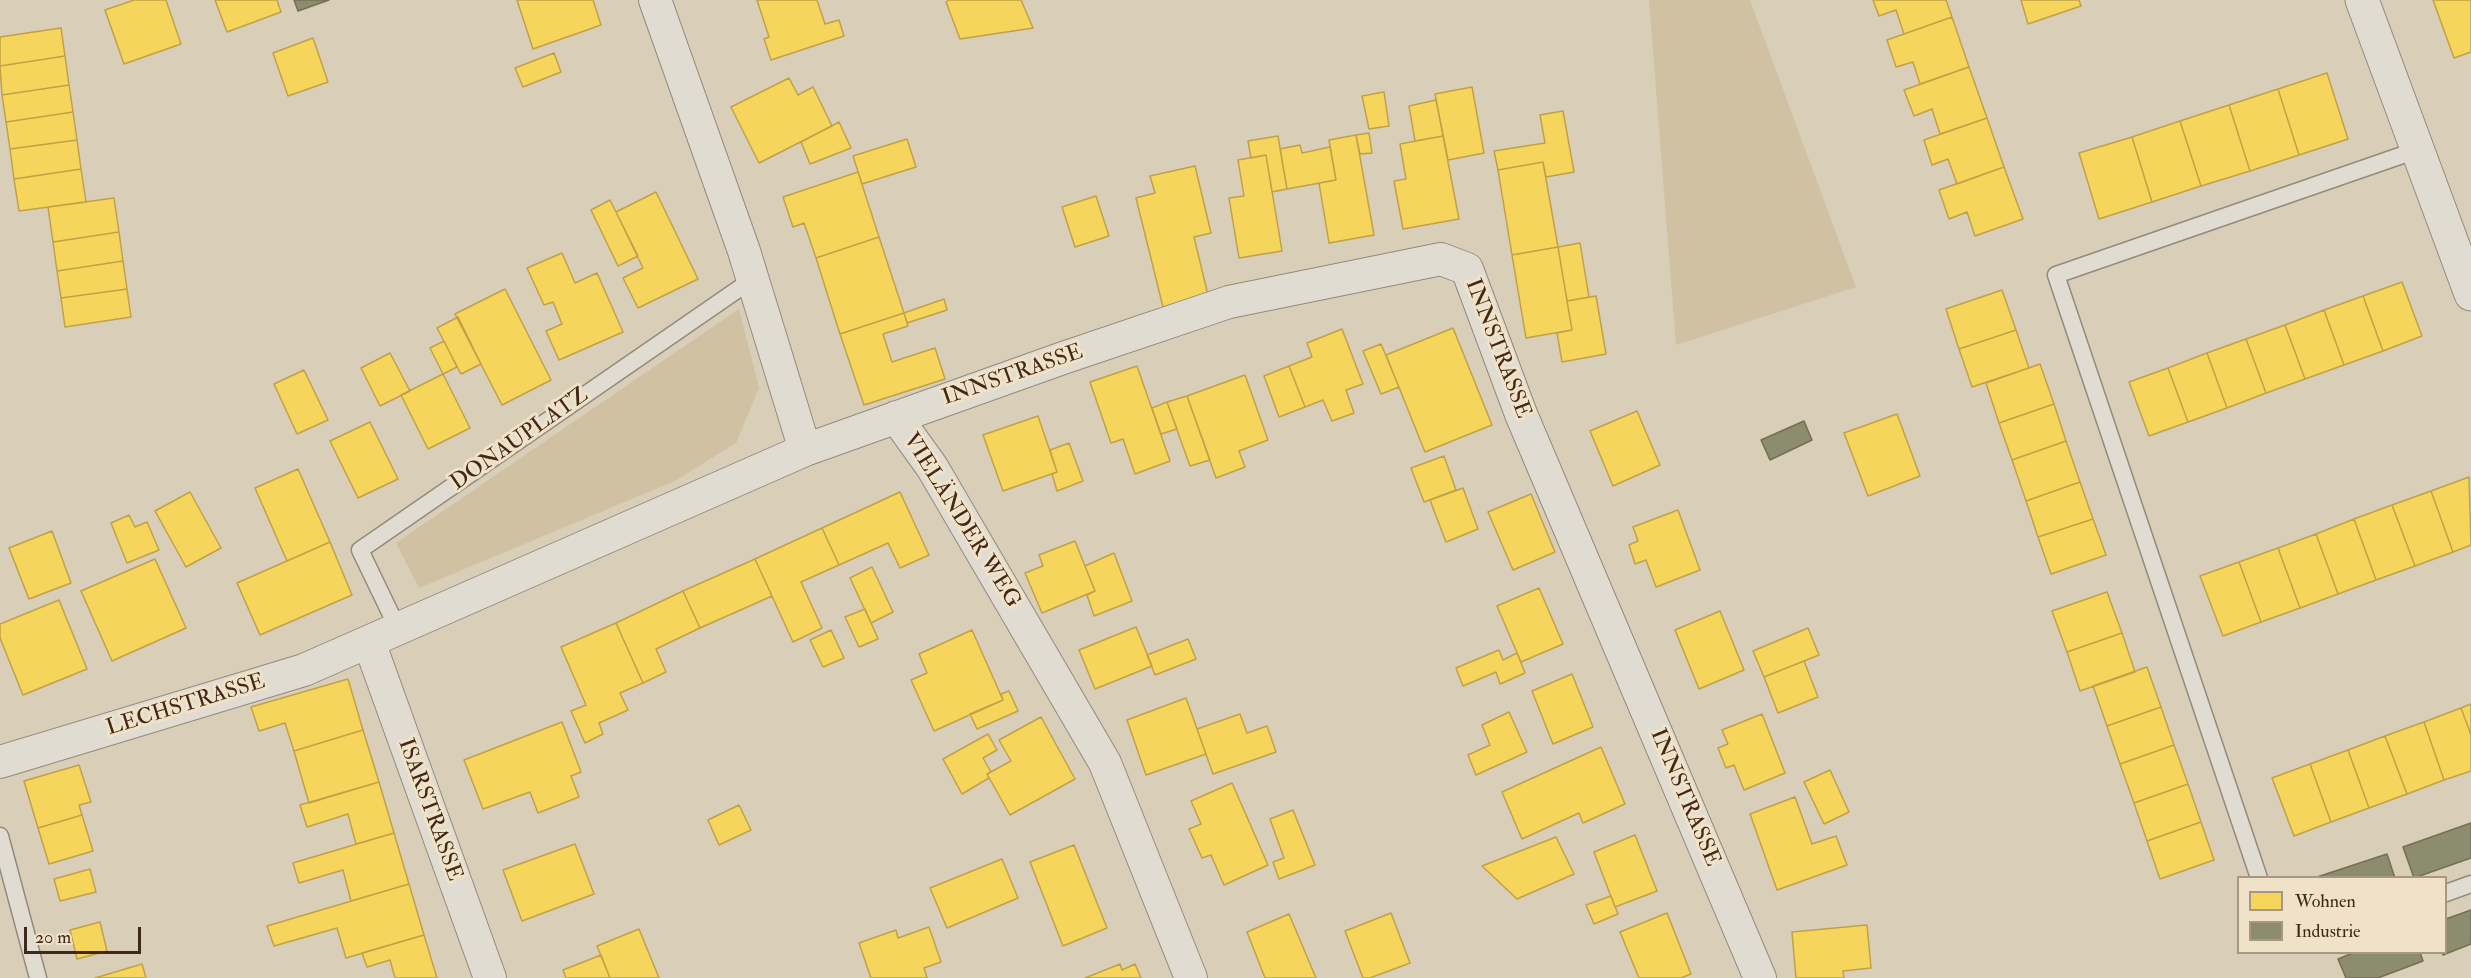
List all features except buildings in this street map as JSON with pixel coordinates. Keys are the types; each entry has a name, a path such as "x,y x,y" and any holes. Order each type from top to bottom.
{"street":[{"path":"369,642 805,450 753,279 655,0"},
{"path":"2362,0 2471,294"},
{"name":"INNSTRASSE","path":"896,417 1229,302 1441,259 1467,269 1521,414 1761,978"},
{"name":"VIELÄNDER WEG","path":"805,450 896,417 932,467 1105,763 1191,978"},
{"name":"LECHSTRASSE","path":"0,762 304,670 369,642"},
{"name":"ISARSTRASSE","path":"369,642 490,978"}],"lane":[{"path":"2258,876 2056,275 2417,150"},
{"name":"DONAUPLATZ","path":"398,629 360,550 753,279"},
{"path":"0,836 38,978"},
{"path":"2447,892 2471,884"}],"shaded area":[{"path":"1649,0 1750,0 1856,287 1676,345"},
{"path":"739,309 759,388 736,443 675,481 419,588 396,543"}]}
